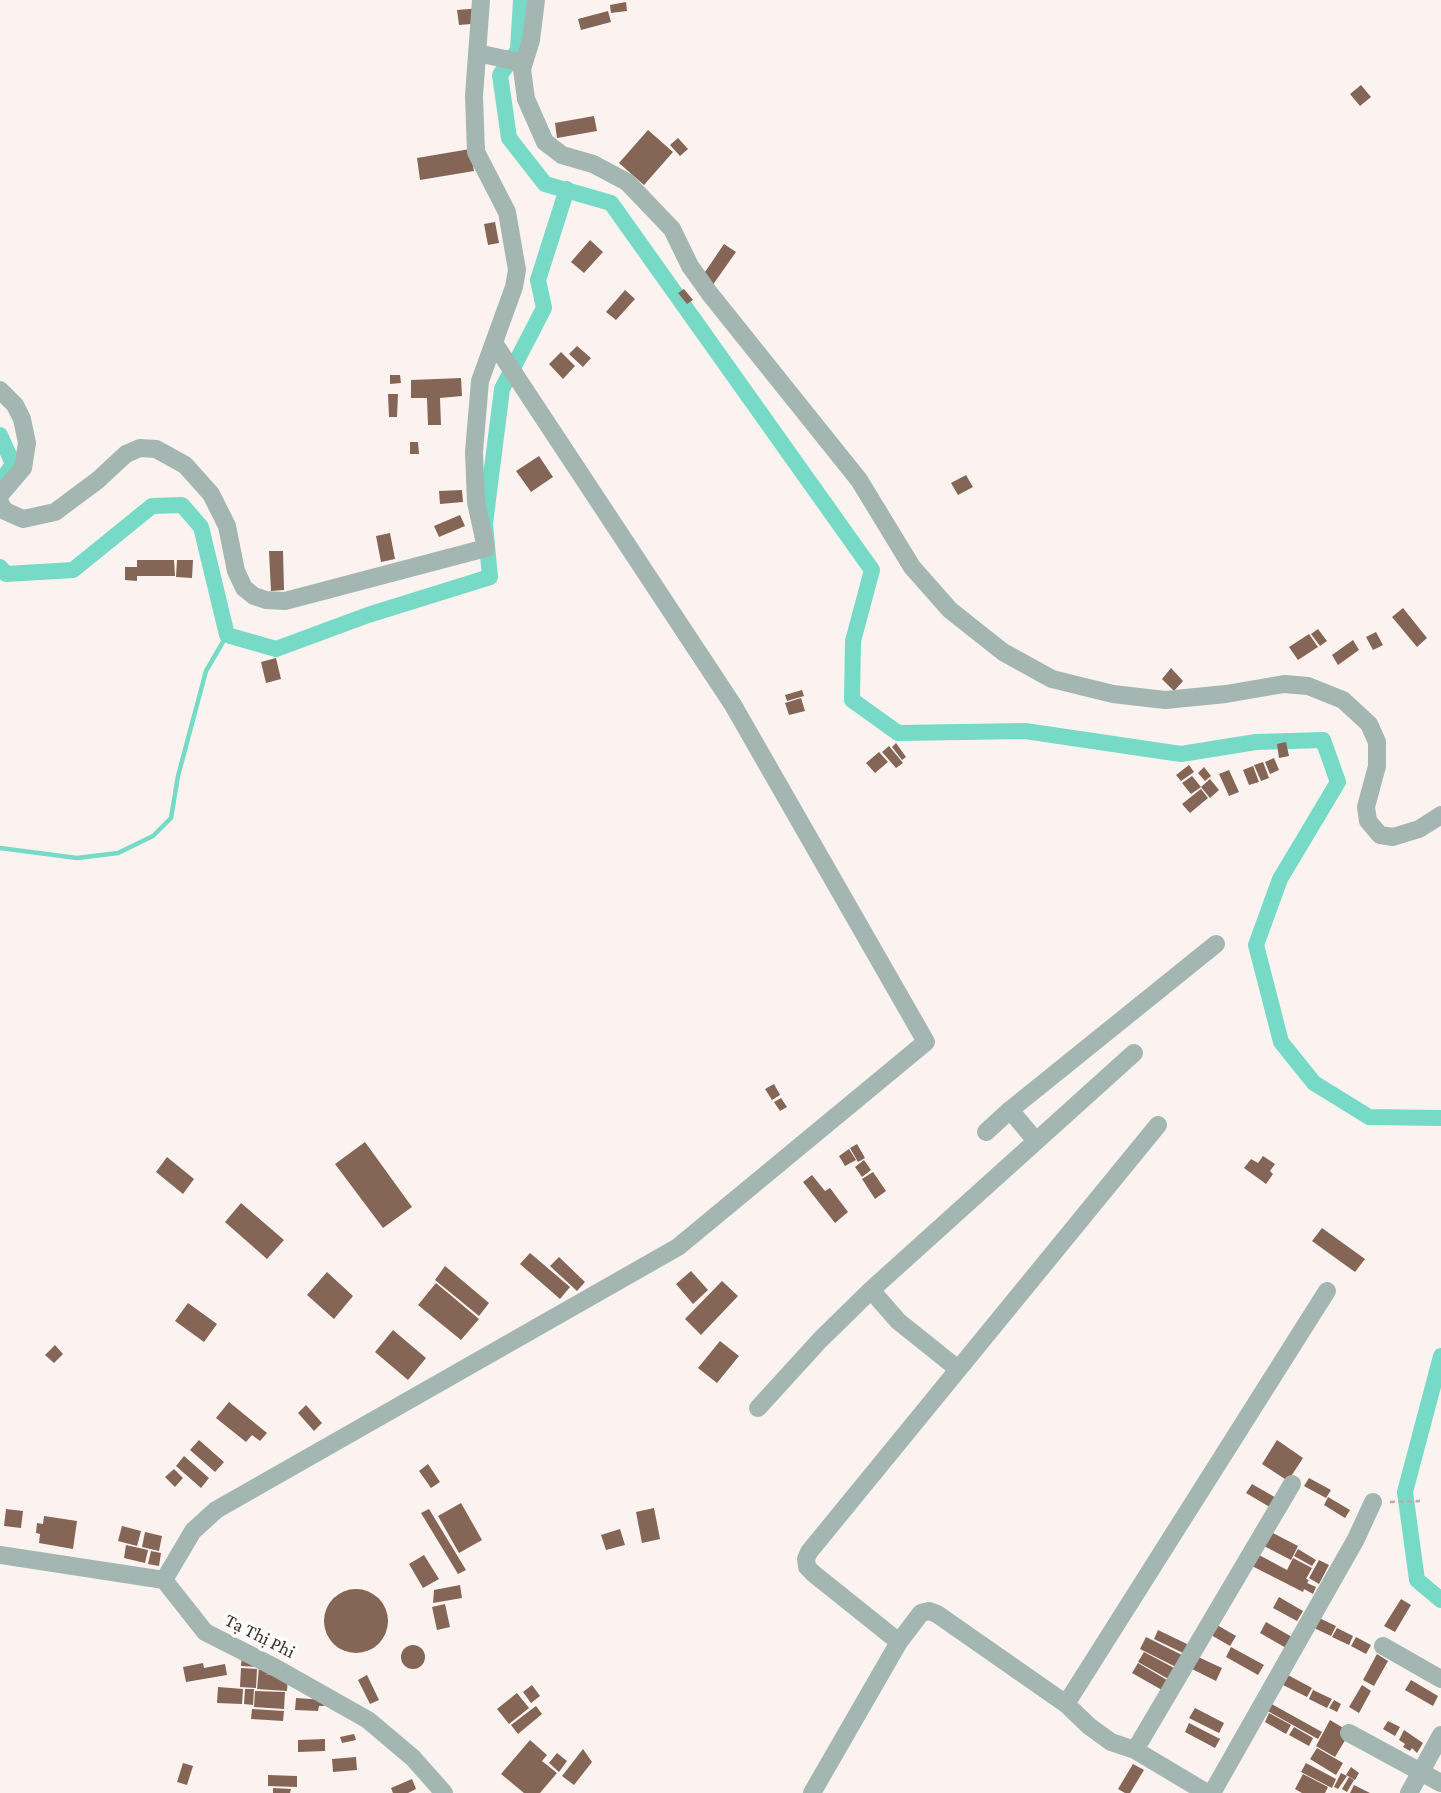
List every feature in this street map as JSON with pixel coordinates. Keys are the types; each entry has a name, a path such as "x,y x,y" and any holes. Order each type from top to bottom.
{"street":[{"path":"0,503 5,511 23,519 55,512 98,480 126,454 140,449 156,449 185,464 211,494 227,526 236,571 244,588 254,596 266,600 285,601 486,548 476,502 474,452 480,381 514,288 517,270 508,212 476,152 474,96 481,0"},
{"path":"536,0 533,31 522,69 526,99 545,142 562,155 593,164 626,182 672,229 690,266 703,285 859,480 912,567 950,610 1003,652 1052,679 1113,694 1165,700 1226,694 1284,684 1308,686 1343,700 1369,724 1377,742 1377,765 1366,807 1368,821 1380,835 1393,838 1419,829 1441,815"},
{"path":"477,53 524,63"},
{"path":"0,1555 164,1580 193,1531 216,1510 678,1247 926,1042 733,705 494,343"},
{"path":"0,390 15,405 22,419 27,443 23,468 0,495"},
{"path":"986,1132 1216,944"},
{"path":"758,1409 820,1340 871,1290 1133,1053"},
{"path":"1010,1110 1036,1141"},
{"path":"898,1642 807,1567 809,1552 1158,1125"},
{"path":"871,1290 898,1321 958,1368"},
{"path":"1066,1704 1327,1291"},
{"path":"1135,1750 1292,1484"},
{"path":"812,1793 898,1642 921,1613 929,1611 1066,1704 1111,1742 1135,1750 1210,1793 1356,1539 1373,1502"},
{"name":"Tạ Thị Phi","path":"164,1580 205,1632 368,1720 413,1758 444,1793"},
{"path":"1383,1646 1441,1679"},
{"path":"1349,1733 1441,1783"},
{"path":"1409,1793 1441,1735"}],"path":[{"path":"1373,1502 1420,1501"}],"building":[{"path":"626,2 627,11 611,13 610,5"},
{"path":"481,8 483,23 459,25 457,10"},
{"path":"608,11 611,22 581,30 578,19"},
{"path":"1361,85 1371,97 1360,106 1350,94"},
{"path":"594,116 597,131 557,138 555,123"},
{"path":"648,130 673,152 644,185 619,163"},
{"path":"678,138 688,149 680,156 670,145"},
{"path":"470,149 474,171 420,180 417,158"},
{"path":"495,222 499,243 488,245 484,224"},
{"path":"590,240 603,252 584,273 571,262"},
{"path":"724,244 736,252 712,286 701,278"},
{"path":"684,289 693,300 687,304 678,293"},
{"path":"625,290 635,299 616,320 606,312"},
{"path":"577,346 591,358 583,367 569,354"},
{"path":"561,352 575,366 563,379 549,364"},
{"path":"390,375 400,375 401,383 390,384"},
{"path":"461,378 462,396 440,398 441,425 428,425 427,398 411,398 411,380"},
{"path":"388,394 398,394 397,417 389,417"},
{"path":"410,442 418,442 419,454 410,454"},
{"path":"539,456 553,477 531,492 516,471"},
{"path":"966,475 973,487 958,495 951,483"},
{"path":"462,490 463,502 440,504 439,491"},
{"path":"460,515 465,526 439,537 434,526"},
{"path":"390,533 395,559 381,562 376,536"},
{"path":"269,551 283,551 284,590 271,591"},
{"path":"137,560 174,560 175,576 137,576 137,581 125,580 125,567 137,567"},
{"path":"177,560 193,560 192,578 176,577"},
{"path":"1403,608 1427,638 1417,647 1392,617"},
{"path":"1318,629 1327,641 1320,646 1311,634"},
{"path":"1376,632 1383,645 1373,650 1366,637"},
{"path":"1309,634 1318,647 1298,660 1289,647"},
{"path":"1353,640 1359,650 1338,665 1332,655"},
{"path":"276,658 281,679 266,683 261,662"},
{"path":"1171,668 1183,681 1174,691 1162,679"},
{"path":"802,690 804,696 787,701 785,695"},
{"path":"801,698 805,711 789,715 785,703"},
{"path":"1286,742 1289,756 1279,758 1277,744"},
{"path":"896,743 906,757 902,760 892,747"},
{"path":"889,746 903,763 896,768 882,752"},
{"path":"879,752 888,762 875,773 866,763"},
{"path":"1274,758 1279,770 1270,774 1265,762"},
{"path":"1263,762 1269,778 1261,781 1254,765"},
{"path":"1189,765 1194,772 1181,781 1176,775"},
{"path":"1253,766 1259,782 1249,785 1243,770"},
{"path":"1204,767 1211,776 1205,781 1198,773"},
{"path":"1229,770 1239,792 1229,796 1219,774"},
{"path":"1192,776 1201,787 1191,794 1182,783"},
{"path":"1210,779 1219,790 1210,798 1201,787"},
{"path":"1201,789 1208,798 1190,813 1182,804"},
{"path":"774,1084 780,1095 772,1100 765,1089"},
{"path":"781,1098 787,1107 780,1111 774,1102"},
{"path":"365,1142 412,1207 383,1228 335,1164"},
{"path":"857,1144 865,1158 858,1162 850,1148"},
{"path":"849,1149 856,1160 845,1166 839,1156"},
{"path":"1263,1156 1275,1164 1270,1171 1273,1174 1266,1184 1244,1168 1251,1159 1258,1163"},
{"path":"167,1157 194,1179 183,1194 156,1172"},
{"path":"864,1160 871,1170 862,1177 855,1167"},
{"path":"873,1172 886,1191 875,1199 862,1179"},
{"path":"812,1175 825,1191 830,1188 848,1212 835,1223 803,1182"},
{"path":"241,1203 284,1240 267,1259 225,1222"},
{"path":"1322,1228 1365,1259 1355,1272 1312,1241"},
{"path":"530,1253 570,1287 560,1299 520,1264"},
{"path":"559,1257 585,1282 577,1291 550,1266"},
{"path":"445,1266 489,1303 479,1316 435,1280"},
{"path":"691,1271 708,1290 693,1304 676,1284"},
{"path":"327,1272 353,1296 334,1319 307,1295"},
{"path":"722,1281 738,1296 701,1335 685,1319"},
{"path":"436,1283 479,1319 461,1340 418,1305"},
{"path":"188,1303 217,1324 204,1342 175,1321"},
{"path":"393,1330 426,1358 408,1380 375,1352"},
{"path":"720,1341 739,1356 717,1383 698,1368"},
{"path":"55,1345 63,1354 54,1363 45,1355"},
{"path":"229,1402 267,1433 260,1441 252,1435 246,1442 216,1418"},
{"path":"306,1405 322,1423 314,1431 298,1413"},
{"path":"199,1440 224,1462 215,1472 190,1450"},
{"path":"1277,1440 1303,1458 1288,1481 1262,1464"},
{"path":"184,1456 209,1478 201,1488 176,1466"},
{"path":"428,1464 440,1482 431,1488 419,1471"},
{"path":"174,1469 183,1478 175,1487 165,1477"},
{"path":"1309,1478 1331,1490 1326,1498 1304,1486"},
{"path":"1252,1484 1278,1499 1273,1509 1246,1493"},
{"path":"1328,1497 1350,1510 1345,1518 1324,1505"},
{"path":"461,1503 482,1540 459,1553 438,1516"},
{"path":"654,1508 660,1539 642,1543 636,1512"},
{"path":"6,1509 23,1511 21,1528 4,1526"},
{"path":"429,1509 466,1570 458,1574 421,1513"},
{"path":"44,1516 77,1521 73,1549 39,1543 37,1523 43,1524"},
{"path":"122,1526 141,1531 137,1546 118,1541"},
{"path":"620,1529 625,1545 606,1550 601,1535"},
{"path":"145,1532 162,1536 159,1551 142,1547"},
{"path":"1271,1532 1298,1546 1291,1560 1264,1546"},
{"path":"126,1545 148,1550 145,1563 124,1558"},
{"path":"1298,1549 1316,1560 1312,1566 1294,1556"},
{"path":"151,1551 161,1553 159,1566 148,1564"},
{"path":"424,1555 439,1579 423,1588 409,1564"},
{"path":"1259,1555 1287,1570 1293,1558 1312,1568 1306,1579 1309,1580 1307,1583 1316,1587 1313,1594 1304,1589 1303,1592 1252,1566"},
{"path":"1319,1560 1329,1565 1319,1584 1309,1578"},
{"path":"460,1585 462,1598 433,1603 434,1590"},
{"path":"356,1589 374,1595 382,1603 388,1621 382,1639 374,1647 356,1653 338,1647 330,1639 324,1621 330,1603 338,1595"},
{"path":"1279,1597 1303,1611 1297,1621 1273,1608"},
{"path":"1401,1599 1411,1605 1395,1632 1384,1626"},
{"path":"445,1604 450,1627 437,1630 432,1607"},
{"path":"1317,1617 1336,1626 1331,1636 1312,1627"},
{"path":"1266,1622 1292,1637 1286,1648 1260,1633"},
{"path":"1217,1625 1236,1636 1230,1646 1211,1635"},
{"path":"1337,1628 1353,1636 1349,1645 1332,1637"},
{"path":"1158,1630 1189,1645 1185,1654 1154,1639"},
{"path":"1146,1637 1182,1655 1176,1667 1140,1649"},
{"path":"1356,1637 1371,1645 1366,1654 1351,1646"},
{"path":"413,1645 421,1649 425,1657 421,1665 413,1669 405,1665 401,1657 405,1649"},
{"path":"1231,1647 1264,1665 1258,1675 1226,1657"},
{"path":"1144,1652 1178,1670 1172,1681 1138,1662"},
{"path":"242,1653 277,1674 264,1674 288,1676 287,1691 257,1689 259,1667 241,1666"},
{"path":"1377,1654 1388,1661 1374,1686 1363,1680"},
{"path":"1196,1656 1222,1668 1216,1681 1190,1668"},
{"path":"203,1663 204,1668 225,1664 227,1675 186,1682 183,1667"},
{"path":"1138,1663 1167,1680 1162,1690 1132,1673"},
{"path":"241,1668 257,1669 256,1688 240,1687"},
{"path":"1286,1674 1312,1688 1307,1697 1281,1684"},
{"path":"367,1675 379,1700 370,1704 358,1680"},
{"path":"1411,1680 1438,1696 1433,1706 1405,1690"},
{"path":"532,1685 540,1696 531,1703 523,1692"},
{"path":"1362,1685 1371,1691 1359,1713 1349,1707"},
{"path":"218,1687 243,1689 242,1704 217,1703"},
{"path":"245,1689 254,1689 253,1705 244,1704"},
{"path":"1313,1690 1332,1699 1327,1708 1309,1699"},
{"path":"255,1691 285,1692 284,1709 254,1707"},
{"path":"517,1693 529,1708 509,1724 497,1709"},
{"path":"296,1698 325,1700 324,1706 319,1706 318,1711 295,1710"},
{"path":"1334,1700 1341,1704 1337,1712 1329,1708"},
{"path":"1268,1702 1322,1732 1318,1739 1264,1709"},
{"path":"536,1706 542,1714 518,1734 511,1725"},
{"path":"1195,1708 1224,1723 1219,1733 1189,1718"},
{"path":"252,1709 284,1711 283,1721 251,1719"},
{"path":"1269,1713 1291,1725 1286,1734 1265,1722"},
{"path":"1330,1720 1350,1732 1335,1757 1316,1746"},
{"path":"1388,1721 1400,1727 1395,1736 1383,1729"},
{"path":"1189,1723 1220,1739 1215,1748 1185,1732"},
{"path":"1294,1727 1313,1738 1309,1746 1289,1735"},
{"path":"1404,1730 1423,1743 1417,1753 1412,1748 1410,1751 1403,1747 1405,1744 1399,1740"},
{"path":"354,1734 356,1740 342,1743 340,1737"},
{"path":"325,1739 325,1751 298,1752 298,1740"},
{"path":"530,1740 547,1755 542,1761 557,1773 540,1793 524,1793 501,1774"},
{"path":"1317,1748 1343,1763 1336,1775 1310,1759"},
{"path":"583,1749 592,1762 574,1785 562,1776"},
{"path":"557,1753 567,1761 559,1772 549,1763"},
{"path":"356,1757 357,1770 333,1772 332,1759"},
{"path":"183,1763 193,1766 187,1785 177,1782"},
{"path":"1306,1763 1336,1779 1332,1788 1301,1772"},
{"path":"1133,1764 1144,1770 1130,1793 1125,1793 1118,1789"},
{"path":"1351,1767 1359,1773 1355,1780 1346,1775"},
{"path":"1341,1773 1347,1776 1338,1789 1334,1787"},
{"path":"1303,1774 1328,1787 1325,1793 1302,1793 1295,1789"},
{"path":"268,1775 297,1776 297,1787 268,1786"},
{"path":"1349,1777 1354,1780 1347,1792 1342,1789"},
{"path":"412,1779 416,1789 408,1793 393,1793 391,1788"},
{"path":"1354,1785 1370,1793 1350,1793"},
{"path":"273,1788 291,1789 290,1793 273,1793"}],"waterway":[{"path":"521,0 518,50 500,75 509,138 545,184 611,203 872,570 853,641 852,700 898,733 1025,731 1181,754 1256,742 1323,740 1338,782 1280,879 1256,945 1281,1042 1314,1083 1369,1117 1441,1118"},
{"path":"0,567 6,574 73,570 152,506 182,505 201,527 227,635 276,649 368,615 490,577 485,524 502,389 544,308 538,280 567,189"},
{"path":"0,435 13,464 0,483"},
{"path":"0,848 77,858 118,853 153,836 171,818 178,776 206,671 227,635"},
{"path":"1441,1356 1405,1492 1417,1580 1441,1600"}]}
